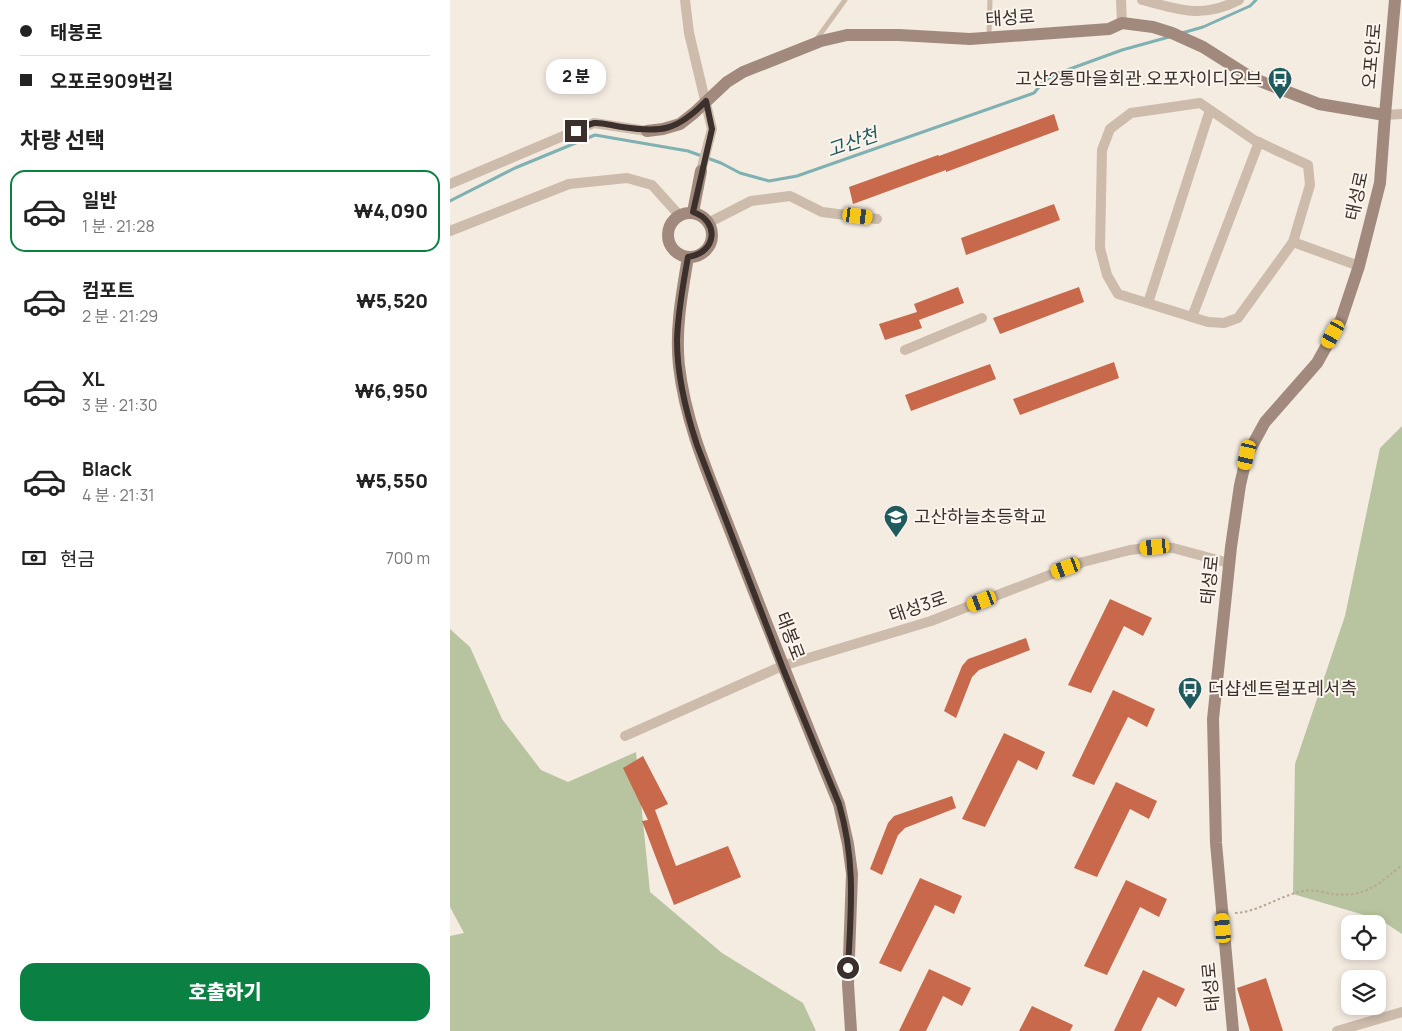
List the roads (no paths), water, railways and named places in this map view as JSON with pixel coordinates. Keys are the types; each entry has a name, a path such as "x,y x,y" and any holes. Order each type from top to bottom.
{"street":[{"path":"685,0 689,33 712,129 693,212"},
{"path":"1121,0 1122,22"},
{"path":"1142,0 1197,12 1210,10 1239,0"},
{"name":"오포안로","path":"1385,115 1394,0"},
{"name":"태성로","path":"647,131 680,124 727,82 743,72 813,45 846,35 899,35 970,39 1110,29 1122,22 1172,33 1184,38 1252,78 1318,104 1385,115 1380,183 1359,266 1341,320 1317,363 1264,422 1247,455 1236,511 1213,720 1216,843 1233,1031"},
{"path":"1200,103 1259,142 1308,165 1310,185 1293,242 1238,318 1224,323 1208,322 1118,294 1107,275 1100,248 1102,150 1110,129 1130,113 1200,103"},
{"path":"1148,304 1210,110"},
{"path":"1385,115 1402,114"},
{"path":"450,184 594,123 647,131"},
{"path":"1192,317 1259,142"},
{"path":"450,231 569,184 627,178 652,185 679,215"},
{"path":"708,223 751,202 790,196 822,212 877,219"},
{"path":"693,212 700,215 708,223 712,233 711,241 708,248 702,253 688,257 681,256 675,252 668,240 669,226 679,215 693,212"},
{"path":"1293,242 1359,266"},
{"name":"태봉로","path":"688,257 678,316 677,342 688,419 782,666 839,804 848,844 852,874 848,984 851,1031"},
{"path":"905,350 982,318"},
{"name":"태성3로","path":"625,736 782,666 931,621 1083,562 1130,550 1173,548 1229,563"},
{"path":"1338,1031 1402,1012"}],"lane":[{"path":"813,45 845,0"},
{"path":"989,37 990,0"}],"waterway":[{"name":"고산천","path":"1182,33 1203,27 1250,6 1256,0"},
{"name":"고산천","path":"450,201 515,168 595,135 688,151 721,163 740,173 769,181 797,176 1034,93 1044,81 1056,74 1122,50 1169,37"}],"place":[{"name":"고산2통마을회관.오포자이디오브","path":"1280,100"},
{"name":"고산하늘초등학교","path":"896,538"},
{"name":"더샵센트럴포레서측","path":"1190,710"}]}
